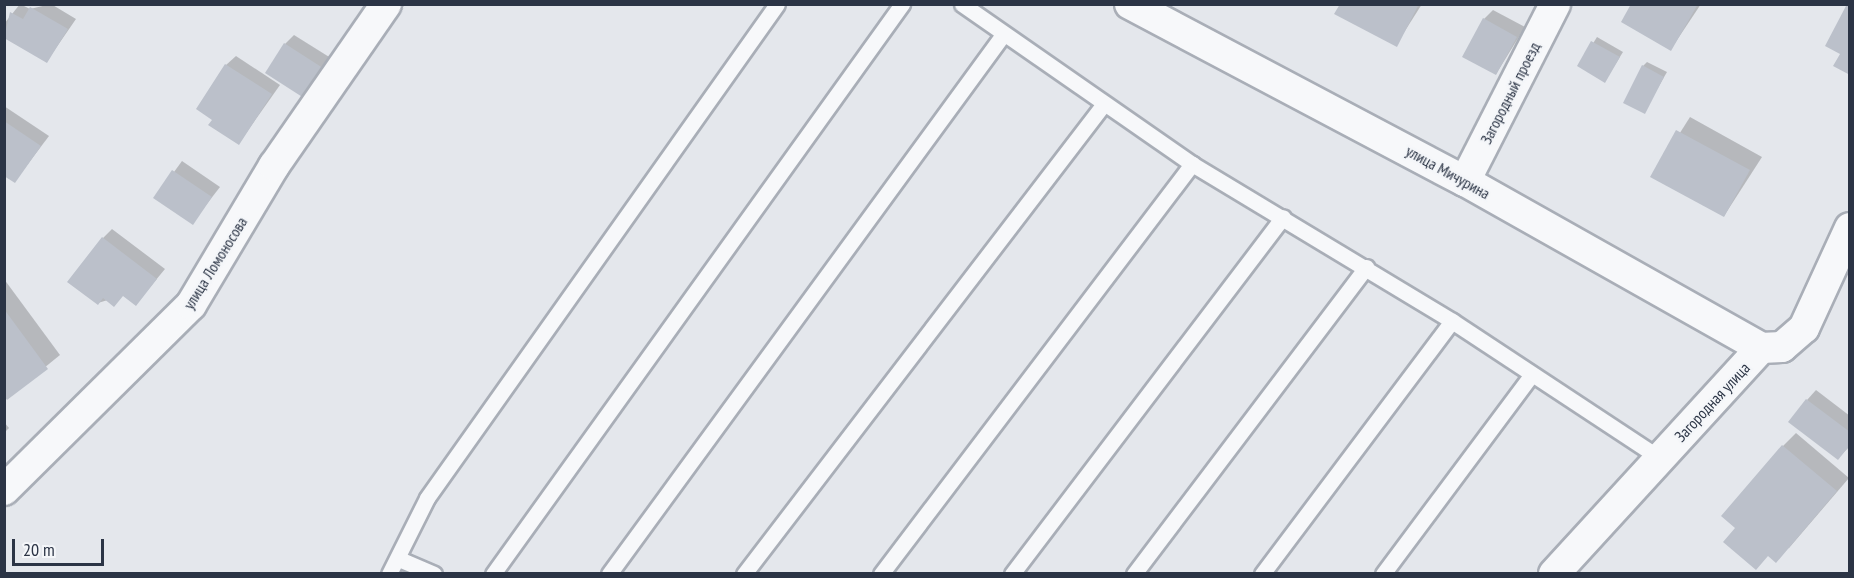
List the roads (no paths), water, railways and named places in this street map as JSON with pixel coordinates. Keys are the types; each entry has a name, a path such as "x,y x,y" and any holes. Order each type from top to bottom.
{"street":[{"name":"улица Ломоносова","path":"4,490 191,305 274,166 387,4"},
{"name":"Загородный проезд","path":"1465,181 1555,4"},
{"name":"улица Мичурина","path":"1143,6 1465,181 1761,348"},
{"name":"Загородная улица","path":"1570,568 1660,458 1761,348 1782,347 1804,328 1850,228"}],"lane":[{"path":"389,573 399,560 427,498 777,4"},
{"path":"494,573 902,4"},
{"path":"962,4 1002,36 1192,164 1452,321 1660,458"},
{"path":"609,573 1002,36"},
{"path":"744,573 1103,105"},
{"path":"881,573 1192,164"},
{"path":"1012,573 1283,217"},
{"path":"1134,573 1366,267"},
{"path":"1262,573 1452,321"},
{"path":"1383,573 1532,374"},
{"path":"399,560 434,573"}]}
